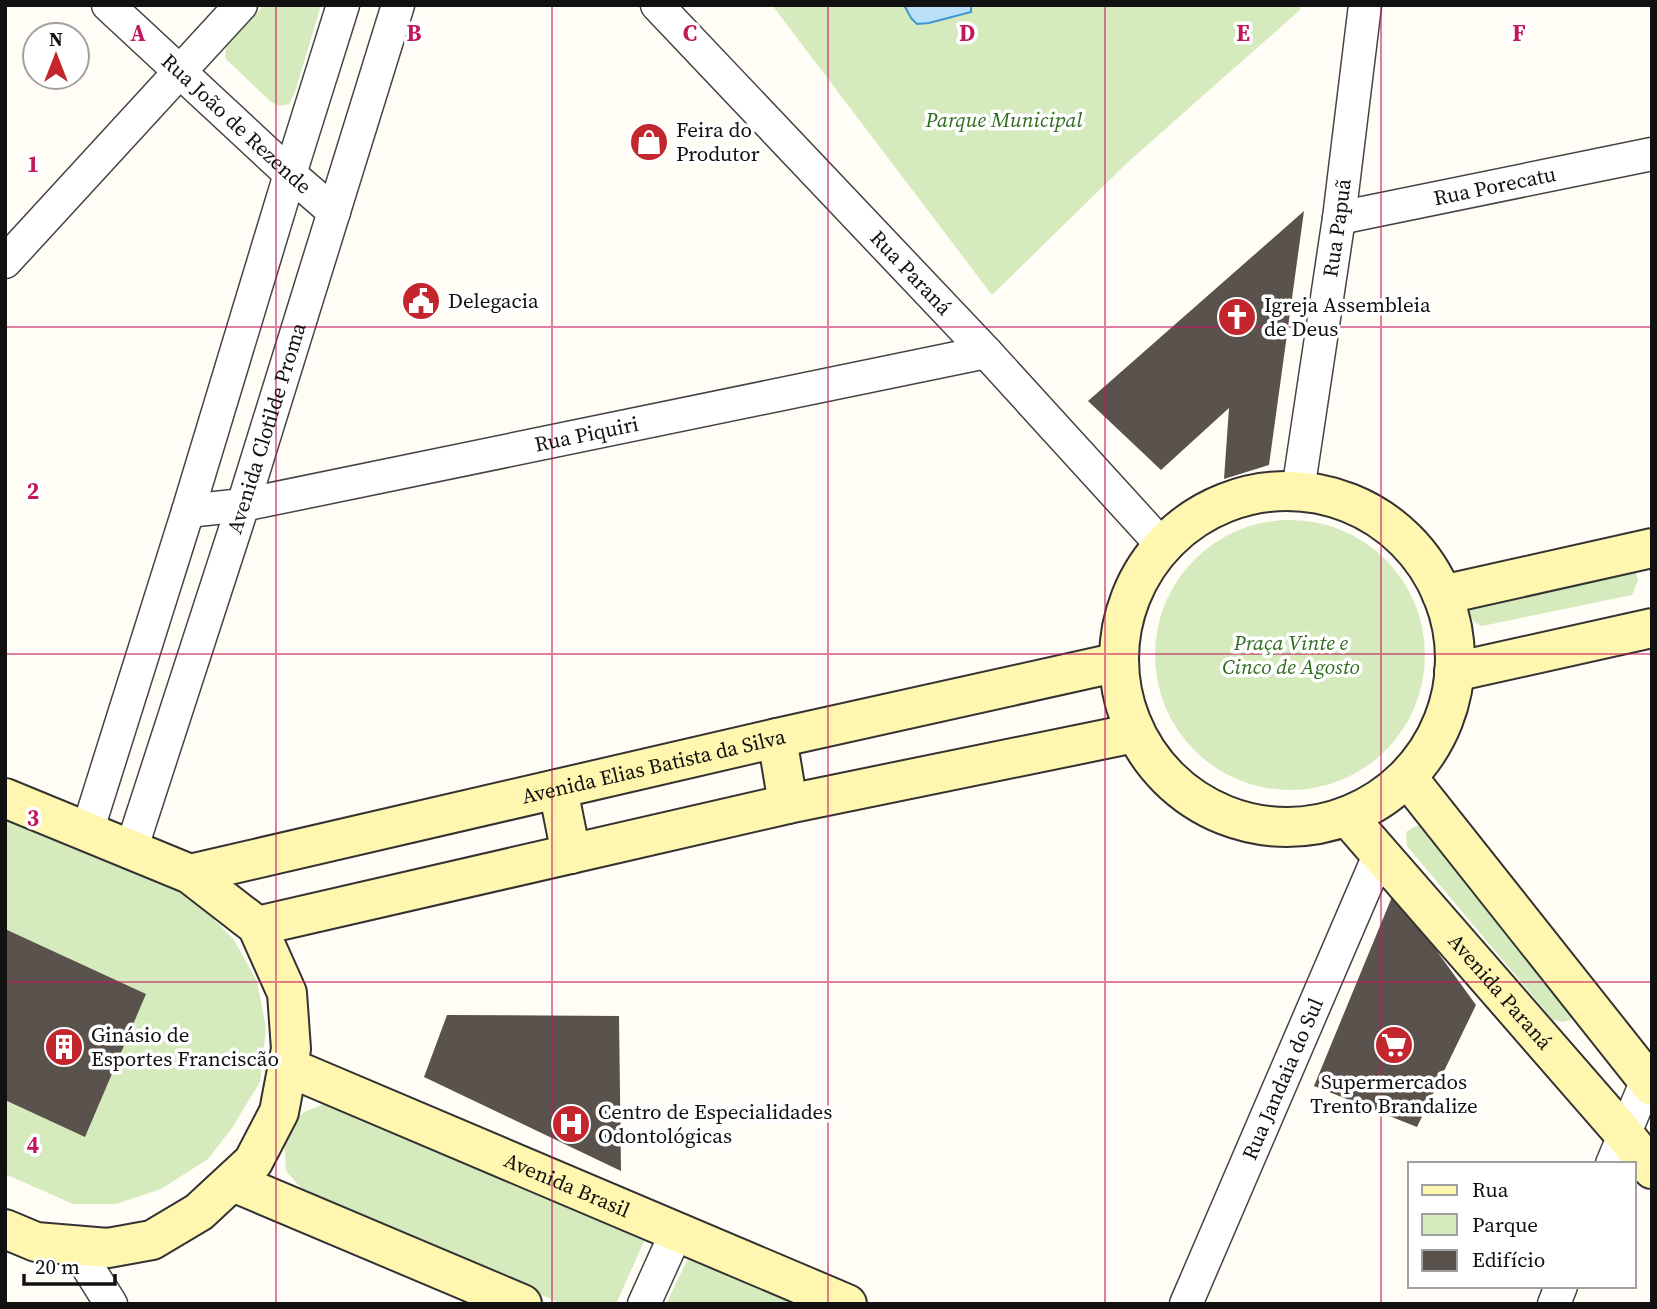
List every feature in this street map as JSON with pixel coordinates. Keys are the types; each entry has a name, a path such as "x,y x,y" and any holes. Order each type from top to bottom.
{"street":[{"name":"Rua João de Rezende","path":"108,5 334,212"},
{"path":"5,262 241,5"},
{"path":"88,832 343,5"},
{"name":"Avenida Clotilde Proma","path":"131,850 243,505 398,5"},
{"name":"Rua Paraná","path":"657,5 986,352 1161,544"},
{"name":"Rua Papuã","path":"1298,491 1339,218 1365,5"},
{"name":"Rua Porecatu","path":"1339,218 1652,154"},
{"name":"Rua Piquiri","path":"188,511 243,505 986,352"},
{"path":"1298,491 1342,500 1382,520 1416,550 1442,595 1450,619 1453,684 1445,716 1410,782 1388,799 1347,816 1312,824 1266,824 1221,813 1181,789 1130,734 1119,677 1119,662 1135,584 1161,544 1208,510 1252,494 1298,491"},
{"path":"1442,595 1652,548"},
{"path":"1454,672 1652,628"},
{"name":"Avenida Elias Batista da Silva","path":"190,874 776,738 1119,662"},
{"path":"257,926 788,804 1130,734"},
{"path":"776,738 788,804"},
{"path":"1410,782 1649,1083 1618,1149"},
{"path":"558,789 571,854"},
{"path":"5,798 190,874 257,926 287,993 290,1049 279,1112 253,1163 199,1212 152,1240 108,1248 36,1242 5,1229"},
{"name":"Avenida Paraná","path":"1347,816 1380,853 1618,1149 1652,1169"},
{"name":"Rua Jandaia do Sul","path":"1186,1304 1380,853"},
{"name":"Avenida Brasil","path":"288,1067 847,1304"},
{"path":"233,1182 522,1304"},
{"path":"644,1304 677,1231"},
{"path":"74,1245 111,1304"},
{"path":"1554,1304 1561,1288"}],"green space":[{"path":"264,5 321,5 295,92 289,104 280,106 271,102 225,58 226,46"},
{"name":"Parque Municipal","path":"772,5 1301,5 1300,10 1128,162 992,295"},
{"name":"Praça Vinte e Cinco de Agosto","path":"1303,520 1342,530 1386,559 1415,603 1423,629 1423,681 1415,707 1386,751 1342,780 1303,790 1277,790 1238,780 1226,774 1204,760 1185,741 1165,707 1157,681 1155,642 1165,603 1171,591 1185,569 1204,550 1238,530 1264,522"},
{"path":"1627,568 1636,573 1638,580 1632,595 1482,626 1472,620 1469,614 1470,603"},
{"path":"5,816 191,896 234,940 257,981 266,1028 260,1082 232,1128 208,1159 161,1189 116,1204 73,1204 5,1174"},
{"path":"1431,824 1576,1010 1571,1020 1553,1020 1407,846 1406,832 1416,826"},
{"path":"341,1104 646,1237 616,1304 562,1304 301,1188 286,1171 284,1138 292,1122 306,1111 322,1105"},
{"path":"694,1246 829,1304 666,1304"}],"water":[{"path":"904,5 971,5 971,12 917,24"}],"building":[{"name":"Igreja Assembleia de Deus","path":"1304,211 1269,465 1224,479 1229,408 1161,470 1088,401"},
{"name":"Supermercados Trento Brandalize","path":"1394,892 1476,1005 1417,1127 1314,1086"},
{"name":"Ginásio de Esportes Franciscão","path":"5,929 146,994 85,1137 5,1100"},
{"name":"Centro de Especialidades Odontológicas","path":"447,1015 619,1016 621,1171 424,1077"}],"place":[{"name":"Feira do Produtor","path":"649,142"},
{"name":"Delegacia","path":"421,301"},
{"name":"Igreja Assembleia de Deus","path":"1237,317"},
{"name":"Supermercados Trento Brandalize","path":"1394,1045"},
{"name":"Ginásio de Esportes Franciscão","path":"64,1047"},
{"name":"Centro de Especialidades Odontológicas","path":"571,1124"}]}
